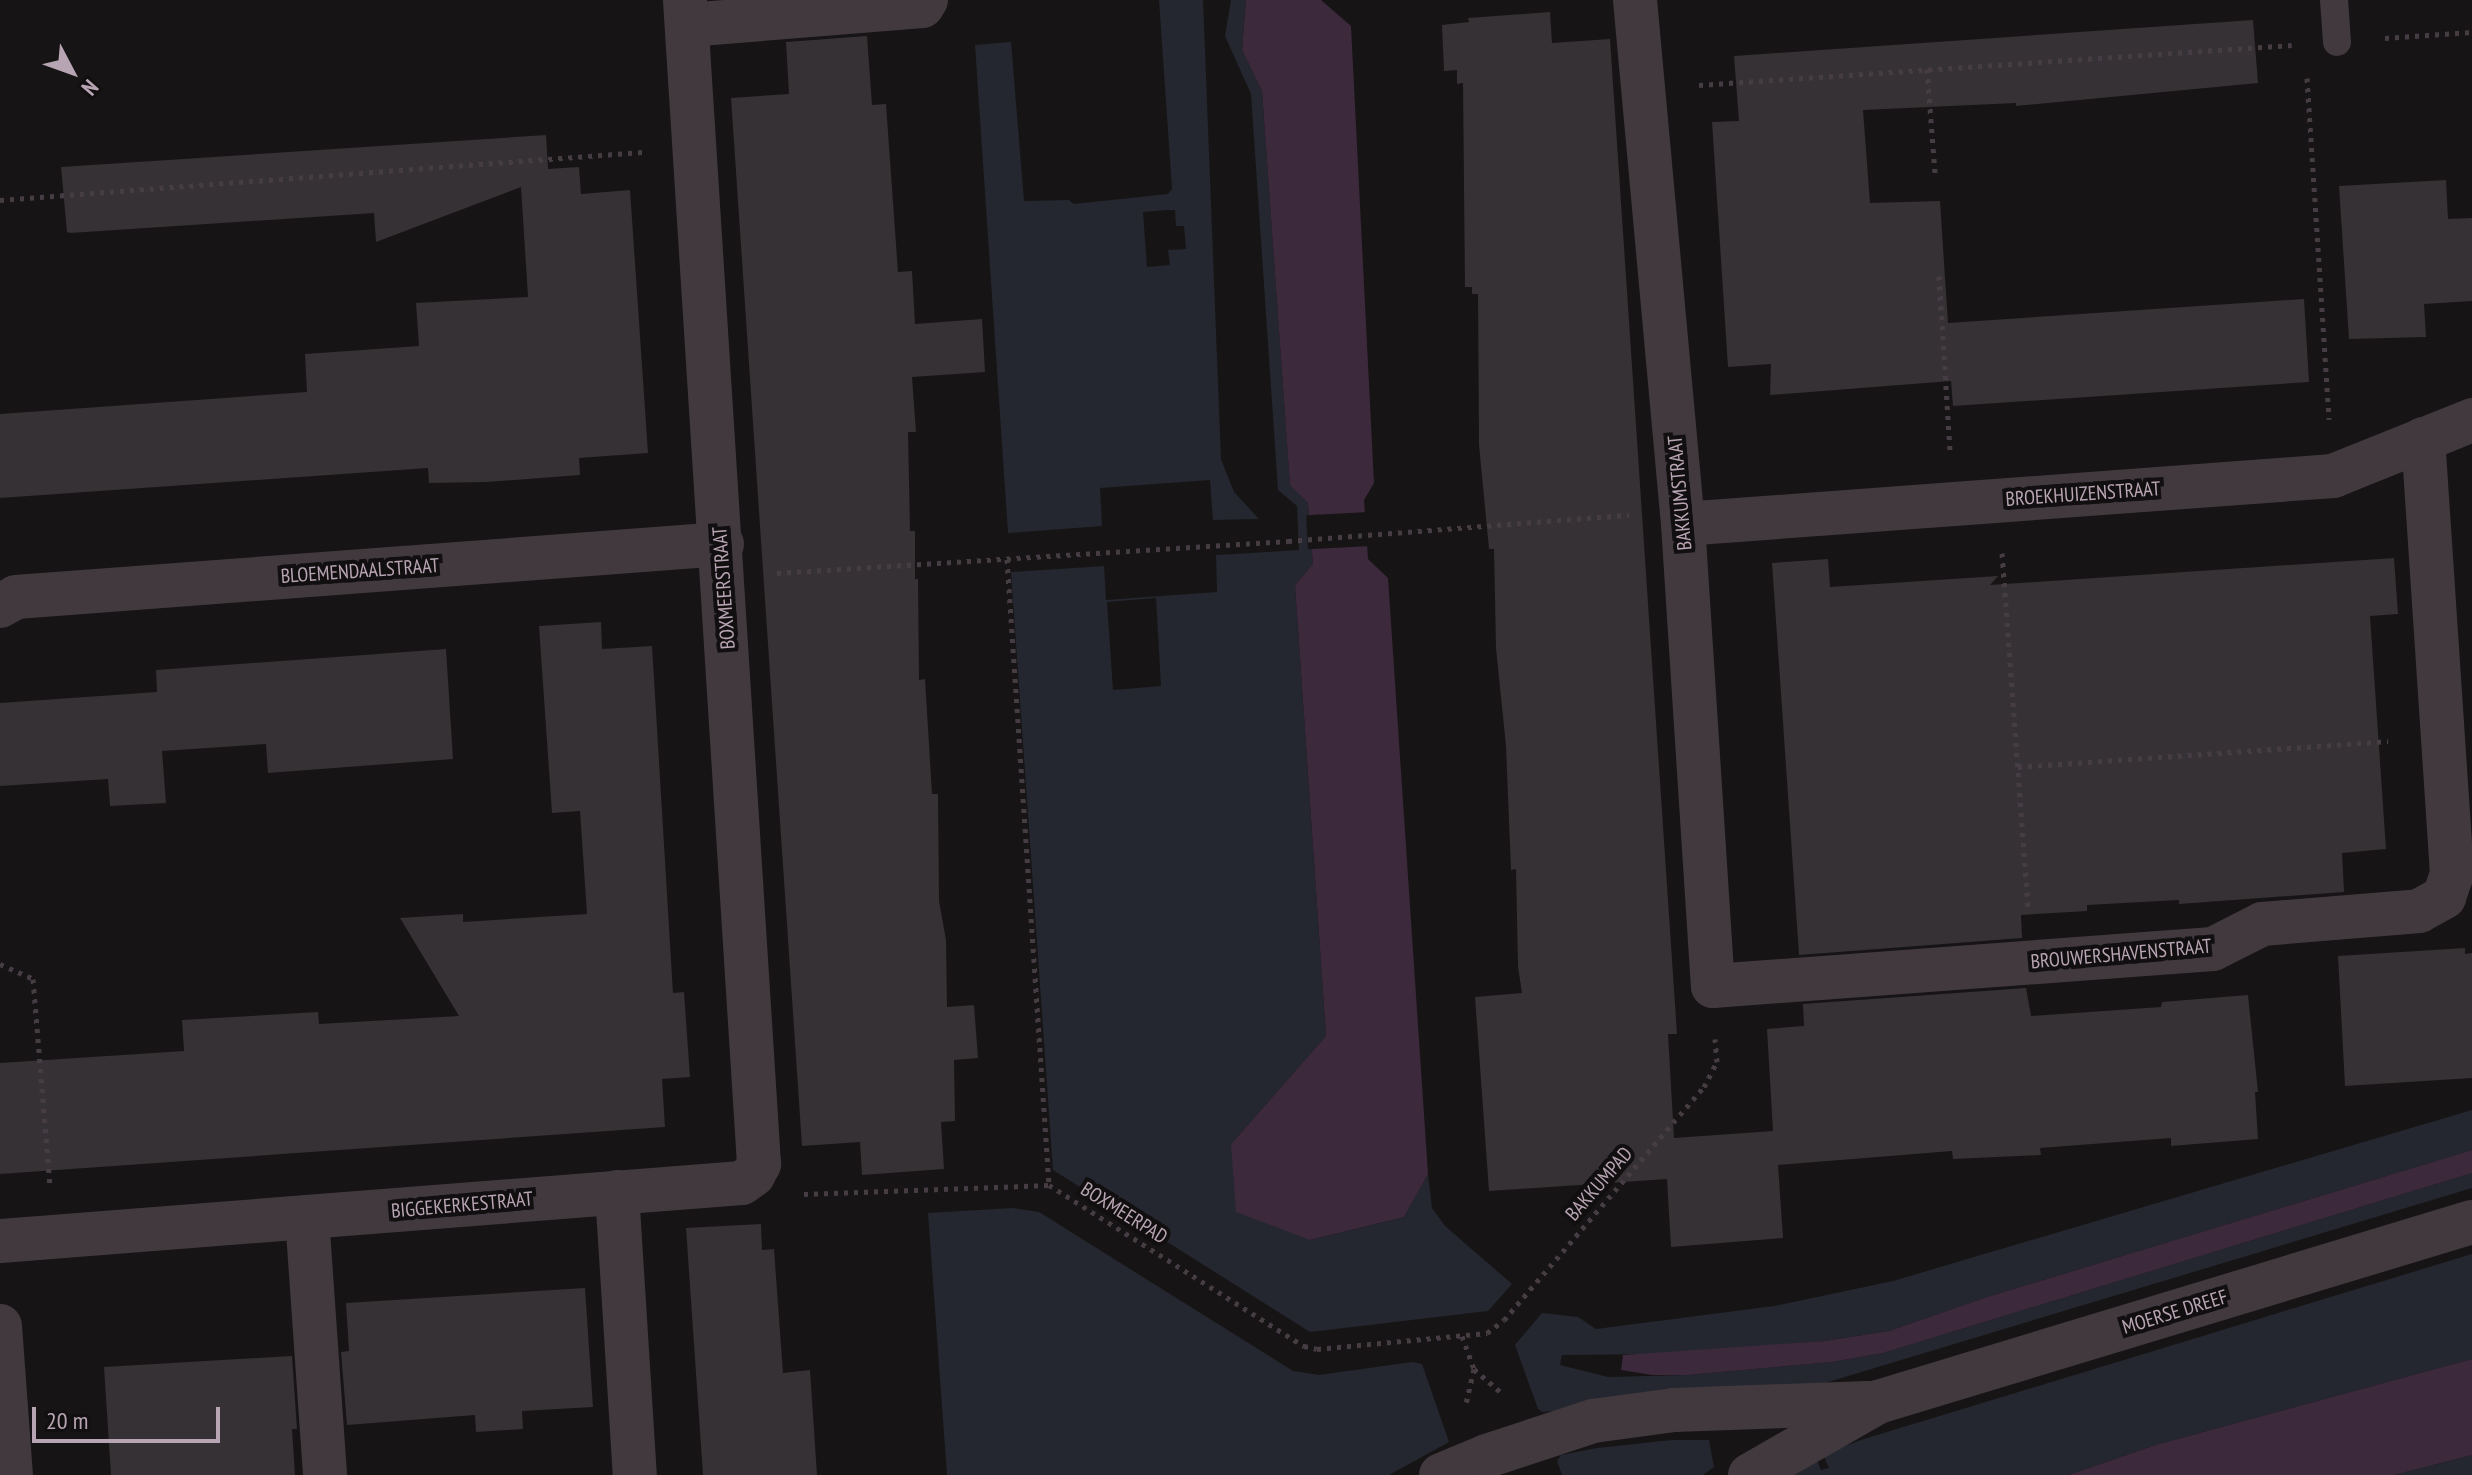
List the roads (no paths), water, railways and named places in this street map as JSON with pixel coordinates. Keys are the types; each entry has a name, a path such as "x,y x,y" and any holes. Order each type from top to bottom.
{"street":[{"path":"686,13 922,6 926,0"},
{"name":"BAKKUMSTRAAT","path":"1635,0 1682,518 1713,986"},
{"name":"BOXMEERSTRAAT","path":"686,13 759,1164 753,1175"},
{"name":"BROEKHUIZENSTRAAT","path":"1682,518 1953,504 2333,476 2472,420"},
{"name":"BROUWERSHAVENSTRAAT","path":"1713,986 2213,949 2262,924 2419,911 2444,897 2452,874 2423,439"},
{"name":"BLOEMENDAALSTRAAT","path":"0,606 16,597 723,560"},
{"name":"BIGGEKERKESTRAAT","path":"0,1241 742,1183 753,1175"},
{"path":"617,1192 635,1475"},
{"path":"307,1217 325,1475"},
{"name":"MOERSE DREEF","path":"1750,1475 1878,1402 2472,1222"},
{"path":"0,1326 11,1475"},
{"name":"MOERSE DREEF","path":"1441,1475 1487,1456 1593,1421 1674,1410 1878,1402"}],"lane":[{"path":"2334,0 2337,42"}]}
